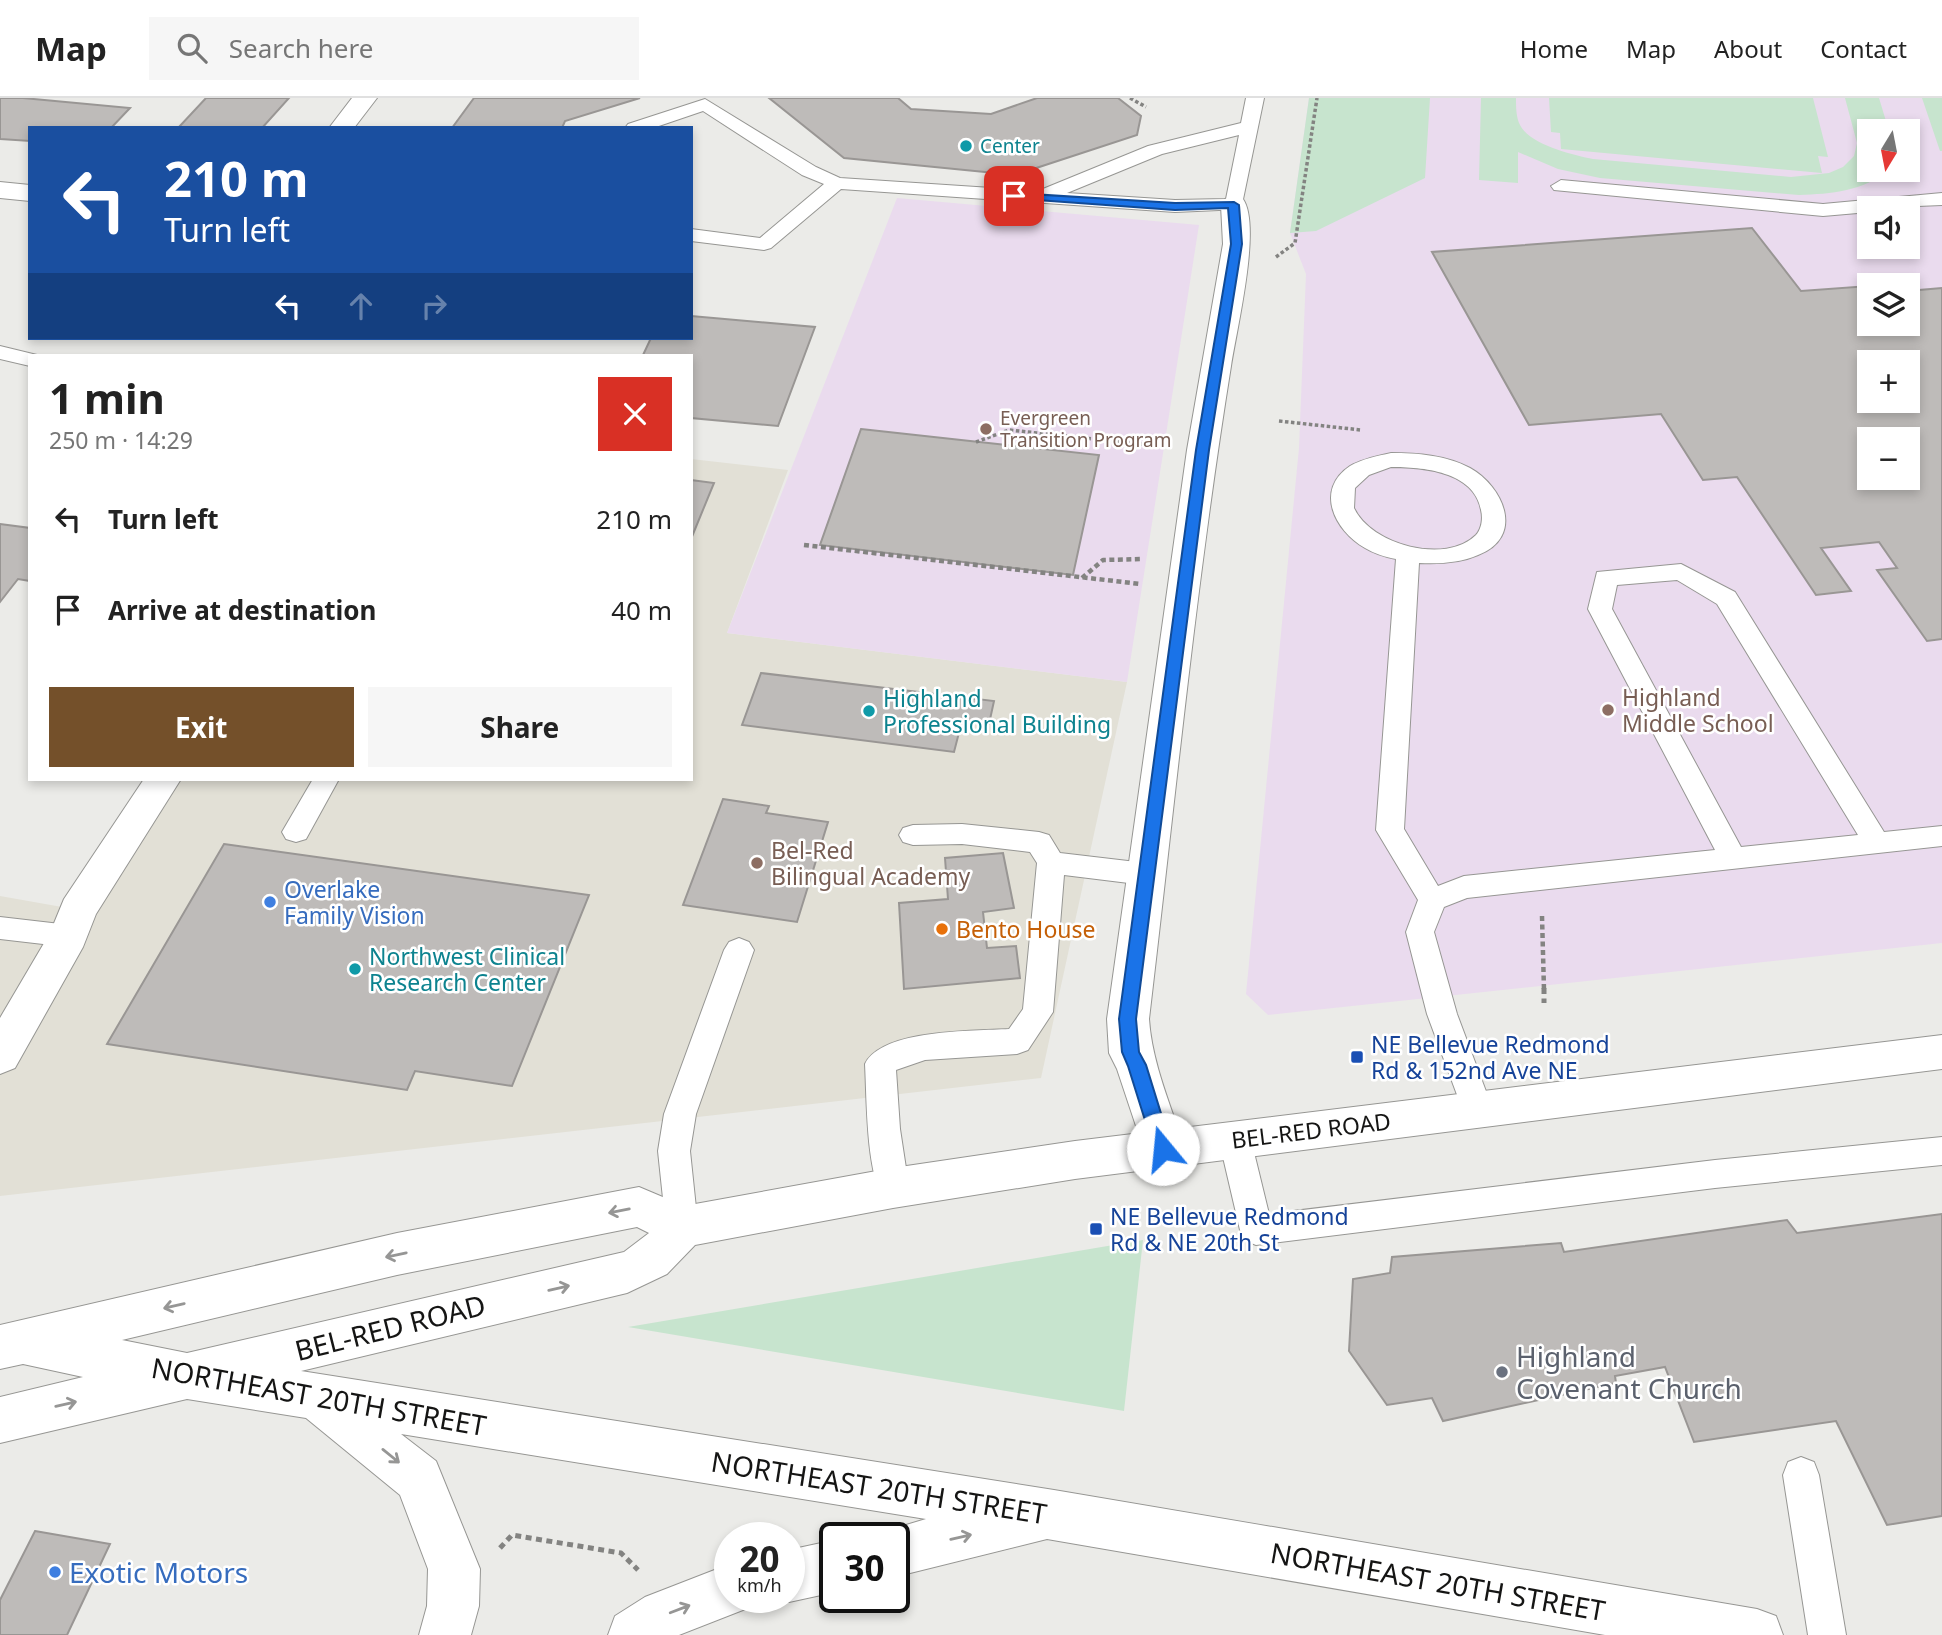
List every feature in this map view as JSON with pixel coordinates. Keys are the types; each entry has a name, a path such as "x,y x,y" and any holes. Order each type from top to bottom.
{"main road":[{"path":"343,126 365,98"},
{"path":"0,190 28,193"},
{"path":"1163,1149 1137,1065 1130,1052 1128,1019 1202,450 1237,244 1234,205"},
{"path":"0,1056 69,936 78,910 162,781"},
{"name":"BEL-RED ROAD","path":"0,1420 645,1267 682,1227 893,1188 1163,1149 1942,1052"},
{"path":"5,1341 397,1254 639,1207 682,1227"},
{"name":"NORTHEAST 20TH STREET","path":"5,1341 318,1398 1054,1515 1757,1635"},
{"path":"318,1398 418,1478 454,1569 453,1606 445,1635"},
{"path":"910,1548 1054,1515"},
{"path":"634,1635 663,1615 714,1596"}],"lane":[{"path":"640,126 705,104 809,171 837,183 1175,206 1234,205 1255,98"},
{"path":"1040,198 1155,150 1248,127"},
{"path":"693,235 764,244 837,183"},
{"path":"1561,186 1823,210 1942,199"},
{"path":"0,352 28,359"},
{"path":"1391,460 1440,464 1463,473 1480,486 1492,501 1496,517 1491,532 1478,545 1459,553 1434,557 1408,555 1382,548 1362,536 1347,521 1341,505 1342,489 1352,476 1369,466 1391,460"},
{"path":"1408,555 1390,830 1432,900"},
{"path":"1733,858 1600,609 1606,579 1681,572 1726,598 1877,843"},
{"path":"296,832 325,781"},
{"path":"893,1188 884,1129 880,1064 890,1056 909,1050 1017,1041 1038,1012 1051,863 1039,842 962,834 913,835"},
{"path":"1477,1110 1441,1014 1420,932 1432,900 1464,887 1942,836"},
{"path":"1051,863 1145,874"},
{"path":"0,928 69,936"},
{"path":"682,1227 674,1151 680,1114 739,950"},
{"path":"1235,1140 1256,1230 1715,1174 1942,1151"},
{"path":"1801,1475 1827,1635"}],"path":[{"path":"1130,98 1146,107"},
{"path":"1269,262 1295,243 1317,98"},
{"path":"1279,421 1373,431"},
{"path":"976,442 1009,430 1165,446"},
{"path":"804,545 1142,584"},
{"path":"1081,579 1103,560 1146,559"},
{"path":"1542,912 1545,1003"},
{"path":"496,1553 512,1535 621,1553 643,1576"}],"shaded area":[{"name":"Highland Middle School","path":"1309,98 1942,98 1942,943 1268,1015 1246,994 1299,448 1306,274 1290,233"},
{"name":"Evergreen Transition Program","path":"897,198 1199,225 1127,682 727,633"},
{"path":"693,459 788,470 727,633 1127,682 1041,1078 0,1196 0,896 79,910 162,781 693,781"}],"green space":[{"path":"1309,98 1430,98 1425,178 1316,231 1290,233"},
{"path":"1481,98 1516,98 1518,119 1525,132 1542,143 1575,155 1593,159 1791,177 1829,173 1843,167 1854,156 1857,143 1857,182 1870,182 1835,192 1799,195 1600,178 1558,169 1518,152 1518,183 1479,180"},
{"path":"1549,98 1813,98 1828,157 1818,156 1822,173 1561,149 1560,133 1551,132"},
{"path":"1845,98 1879,98 1885,119 1857,119 1857,143"},
{"path":"1922,98 1942,98 1942,151 1940,151"},
{"path":"1143,1240 1124,1411 628,1327"}],"building":[{"path":"0,98 130,108 113,126 28,126 28,141 0,139"},
{"path":"206,98 289,98 264,126 180,126"},
{"path":"474,98 640,98 565,121 563,126 453,126"},
{"name":"Center","path":"769,98 898,98 911,109 991,114 1037,98 1118,98 1141,116 1137,135 1015,175 844,158"},
{"path":"1752,228 1801,291 1857,287 1857,336 1920,336 1920,290 1942,288 1942,639 1927,641 1877,570 1897,568 1879,542 1821,548 1851,591 1816,595 1737,477 1703,480 1661,414 1529,425 1432,252"},
{"path":"693,316 815,327 778,426 693,418 693,354 643,354 650,340 693,340"},
{"name":"Evergreen Transition Program","path":"861,429 1099,455 1073,575 820,545"},
{"path":"693,480 714,483 693,534"},
{"path":"0,524 28,528 28,581 18,579 0,602"},
{"name":"Highland Professional Building","path":"761,673 994,701 989,724 962,721 954,752 742,725"},
{"name":"Bel-Red Bilingual Academy","path":"723,799 769,806 766,813 828,822 797,922 683,905"},
{"name":"Northwest Clinical Research Center","path":"224,844 589,895 512,1086 415,1071 407,1090 107,1044"},
{"name":"Bento House","path":"1003,853 1014,908 983,912 987,948 1016,946 1020,978 904,989 899,903 948,899 945,858"},
{"name":"Highland Covenant Church","path":"1942,1214 1942,1516 1887,1525 1836,1421 1694,1442 1665,1367 1615,1376 1616,1383 1443,1421 1432,1398 1387,1405 1349,1351 1353,1279 1390,1273 1392,1257 1561,1243 1564,1252 1787,1220 1797,1233"},
{"name":"Exotic Motors","path":"35,1531 110,1544 67,1635 0,1635 0,1600"}],"place":[{"name":"Center","path":"966,146"},
{"name":"Evergreen Transition Program","path":"986,429"},
{"name":"Highland Middle School","path":"1608,710"},
{"name":"Highland Professional Building","path":"869,711"},
{"name":"Bel-Red Bilingual Academy","path":"757,863"},
{"name":"Overlake Family Vision","path":"270,902"},
{"name":"Bento House","path":"942,929"},
{"name":"Northwest Clinical Research Center","path":"355,969"},
{"name":"NE Bellevue Redmond Rd & 152nd Ave NE","path":"1357,1057"},
{"name":"NE Bellevue Redmond Rd & NE 20th St","path":"1096,1229"},
{"name":"Highland Covenant Church","path":"1502,1372"},
{"name":"Exotic Motors","path":"55,1572"}],"route":[{"path":"1014,196 1175,206 1234,205 1237,244 1202,450 1128,1019 1130,1052 1137,1065 1163,1149"}]}
